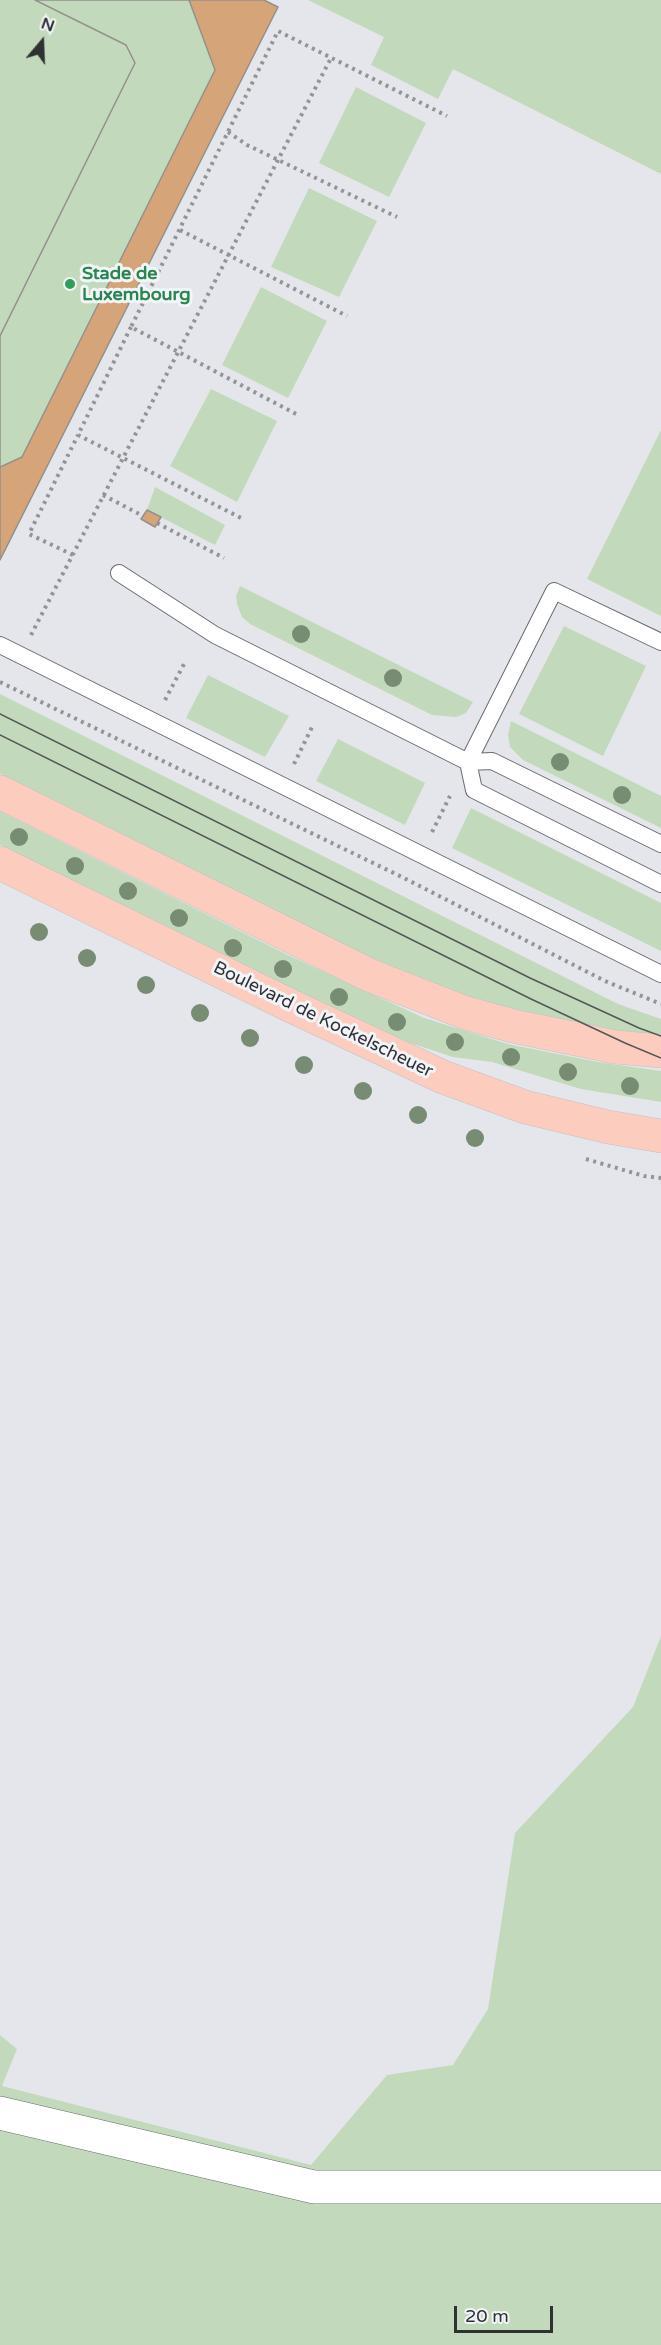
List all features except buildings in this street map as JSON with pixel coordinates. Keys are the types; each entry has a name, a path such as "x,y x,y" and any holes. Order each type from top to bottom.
{"main road":[{"path":"0,792 380,979 466,1013 513,1026 615,1047 661,1051"},
{"name":"Boulevard de Kockelscheuer","path":"0,863 299,1010 443,1077 525,1107 608,1127 661,1136"}],"street":[{"path":"0,2113 314,2187 661,2187"}],"lane":[{"path":"120,573 215,635 468,762 492,761 661,844"},
{"path":"661,642 554,591 468,762 474,790 661,884"},
{"path":"0,645 661,974"}],"path":[{"path":"73,555 28,534 278,31 447,117"},
{"path":"21,655 331,58"},
{"path":"228,132 247,145 397,217"},
{"path":"180,230 347,316"},
{"path":"131,327 296,414"},
{"path":"78,435 243,519"},
{"path":"103,495 143,516"},
{"path":"157,523 224,558"},
{"path":"162,705 184,664"},
{"path":"0,682 404,878 605,981 661,1004"},
{"path":"291,769 312,727"},
{"path":"429,837 451,796"}],"green space":[{"name":"Stade de Luxembourg","path":"0,0 264,0 278,7 0,560"},
{"path":"308,0 661,0 661,174 453,69 438,99 371,65 384,37"},
{"path":"356,87 426,123 389,197 319,163"},
{"path":"309,188 377,221 339,297 271,267"},
{"path":"261,287 327,321 288,398 222,365"},
{"path":"211,389 277,421 237,502 170,466"},
{"path":"661,430 661,616 587,579"},
{"path":"155,487 225,525 215,545 147,510"},
{"path":"240,586 473,702 466,713 456,717 432,715 250,624 242,617 237,604 236,596"},
{"path":"564,626 646,666 603,756 519,714"},
{"path":"208,675 289,716 265,757 186,718"},
{"path":"0,694 618,1004 661,1019 661,1036 633,1034 546,1017 474,999 411,977 356,952 0,774"},
{"path":"511,721 661,796 661,828 523,760 510,747 508,735"},
{"path":"338,739 425,783 405,825 316,781"},
{"path":"471,808 661,903 661,951 452,848"},
{"path":"0,811 290,956 424,1018 508,1044 598,1062 661,1071 661,1102 581,1089 492,1062 453,1057 389,1036 0,845"},
{"path":"661,1636 661,2345 0,2345 0,2035 17,2049 2,2086 311,2165 387,2075 453,2065 488,2009 515,1833 633,1707"}],"tram line":[{"path":"0,714 530,978 661,1036"},
{"path":"0,735 531,999 661,1058"}],"place":[{"name":"Stade de Luxembourg","path":"70,284"}]}
